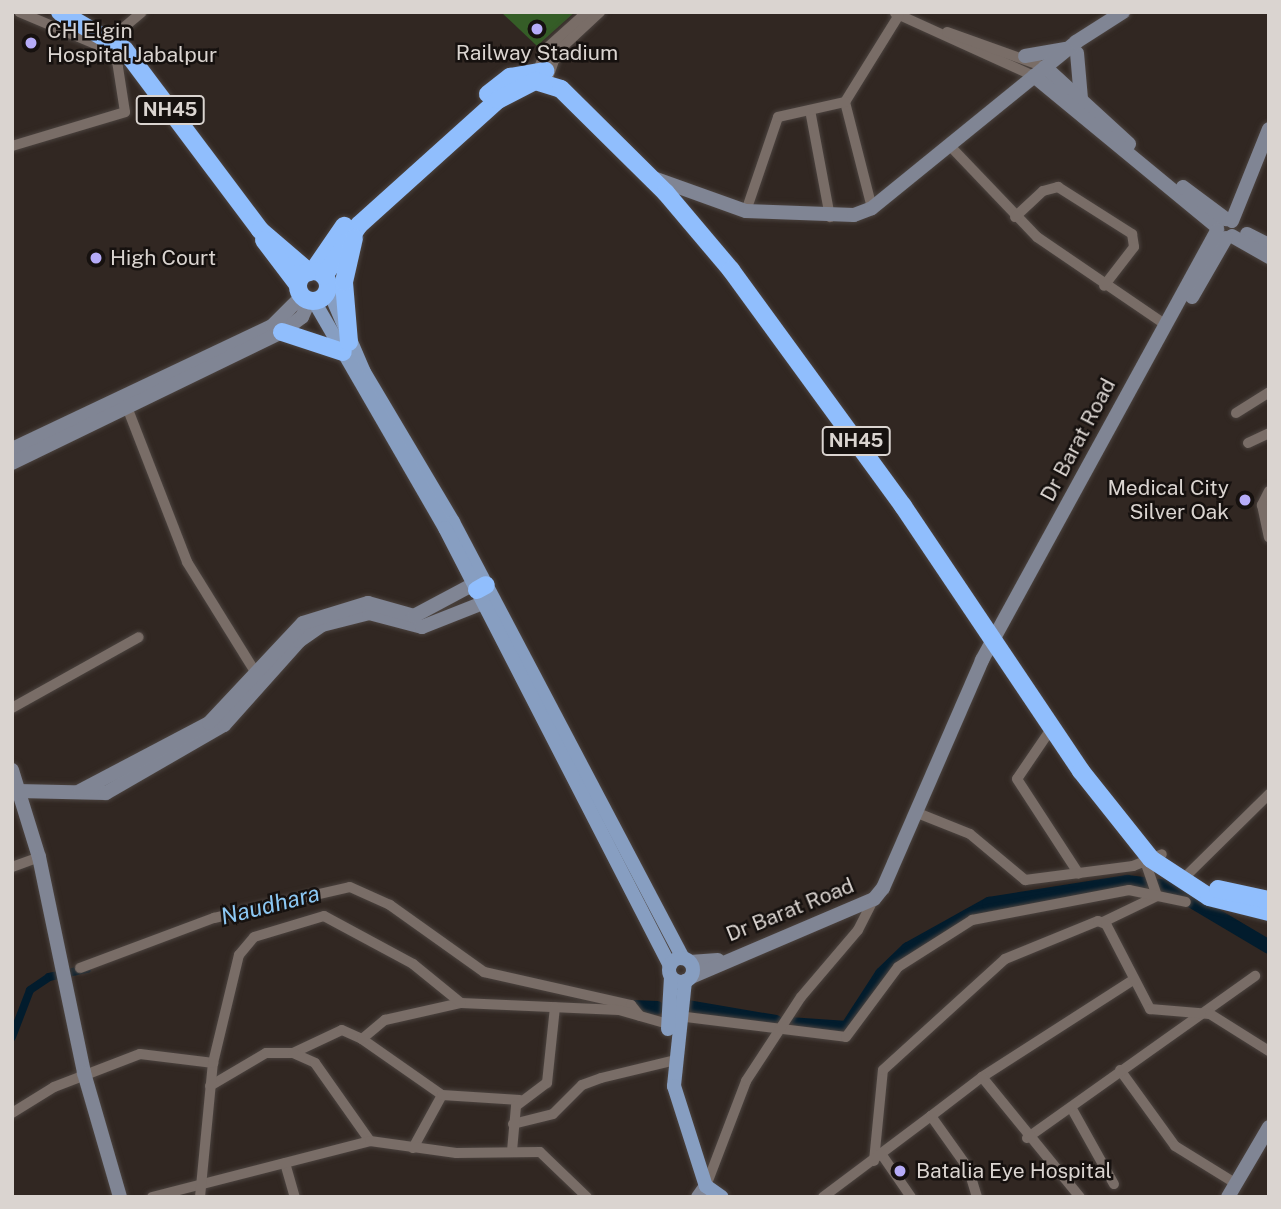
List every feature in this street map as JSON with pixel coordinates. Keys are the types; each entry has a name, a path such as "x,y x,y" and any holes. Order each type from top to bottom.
{"highway":[{"name":"NH45","path":"61,12 111,38 260,230 312,286"},
{"name":"NH45","path":"542,76 652,175 739,281 997,642 1051,729 1153,858 1209,897 1269,912"},
{"path":"312,286 359,225 498,100 542,76"},
{"path":"312,286 336,233 484,97 510,77 542,76"},
{"path":"282,332 346,347 344,282 359,225"},
{"name":"NH45","path":"1033,698 1153,858 1226,892 1269,900"}],"main road":[{"path":"312,286 480,590 682,970 668,1061 702,1193 722,1197"}],"street":[{"path":"12,146 125,112 117,61 95,44 19,12"},
{"path":"111,38 142,12"},
{"path":"542,76 548,47 587,12"},
{"path":"542,76 557,52 600,12"},
{"path":"652,175 746,211 830,217 872,208 999,110 1085,39 1123,12"},
{"path":"872,208 845,102 897,14 1025,56 1073,50"},
{"path":"946,32 1043,75 1082,100 1227,229 1269,245"},
{"path":"1073,50 1082,100"},
{"path":"1025,56 1043,75 1227,229 1269,257"},
{"path":"746,211 778,117 845,102"},
{"path":"810,110 830,217"},
{"name":"Dr Barat Road","path":"682,970 723,960 874,899 980,672 1263,163 1269,130"},
{"path":"951,148 1015,217 1104,286 1167,326"},
{"path":"1015,217 1043,191 1058,187 1132,234 1134,247 1104,286"},
{"name":"Dr Barat Road","path":"997,642 1167,326 1227,229"},
{"path":"12,463 282,332 302,317 312,286"},
{"path":"12,449 272,326 312,286"},
{"path":"1236,414 1269,392"},
{"path":"127,407 187,562 260,678"},
{"path":"1248,443 1269,433"},
{"path":"1269,491 1262,505 1269,537"},
{"path":"260,678 299,641 322,625 369,613 422,627 480,590"},
{"path":"19,791 80,790 106,793 208,736 311,619 368,603 414,616 480,590"},
{"path":"12,708 139,637"},
{"path":"1051,729 1017,779 1079,874"},
{"path":"12,770 39,857 84,1073 120,1197"},
{"path":"1188,874 1269,793"},
{"path":"915,812 971,834 1015,878 1079,874 1153,858 1157,896"},
{"path":"12,867 39,857"},
{"path":"80,968 214,918 350,887 390,905 484,972 631,1005 640,1016"},
{"path":"362,1040 385,1020 461,1003 555,1007 777,1032 854,1034 898,967 972,920 1111,891 1186,902"},
{"path":"911,1197 878,1158 878,1076 932,1019 1005,959 1103,922 1157,896"},
{"path":"702,1193 724,1150 731,1110 777,1032 858,930 874,899"},
{"path":"200,1197 213,1063 245,944 317,916 413,964 461,1003"},
{"path":"1103,922 1133,980 1154,1011 1210,1014 1269,1051"},
{"path":"1027,1138 1072,1109 1121,1070 1210,1014 1255,976"},
{"path":"823,1197 982,1077 1133,980"},
{"path":"210,1086 266,1053 293,1053 342,1031 362,1040 442,1095 520,1100 547,1083 555,1007"},
{"path":"12,1113 84,1073 157,1052 213,1063"},
{"path":"293,1053 315,1063 370,1141"},
{"path":"513,1124 552,1114 582,1085 668,1061"},
{"path":"1121,1070 1175,1146 1232,1190 1269,1127"},
{"path":"982,1077 1027,1138 1080,1197"},
{"path":"413,1149 442,1095"},
{"path":"512,1151 513,1124 520,1100"},
{"path":"1072,1109 1114,1184"},
{"path":"931,1116 968,1168 977,1197"},
{"path":"152,1197 200,1181 370,1141 413,1149 512,1151 551,1158 587,1197 600,1197"},
{"path":"285,1163 295,1197"}],"green space":[{"name":"Railway Stadium","path":"501,12 575,12 537,46"}],"waterway":[{"path":"789,1024 847,1028 882,974 908,949 989,904 1127,882 1168,887 1269,947"},
{"name":"Naudhara","path":"12,1037 30,990 49,977 87,969"},
{"path":"632,1007 657,1008"},
{"path":"687,1007 776,1022"}],"place":[{"name":"Railway Stadium","path":"537,29"},
{"name":"CH Elgin Hospital Jabalpur","path":"31,43"},
{"name":"High Court","path":"96,258"},
{"name":"Medical City Silver Oak","path":"1245,500"},
{"name":"Batalia Eye Hospital","path":"900,1171"}]}
